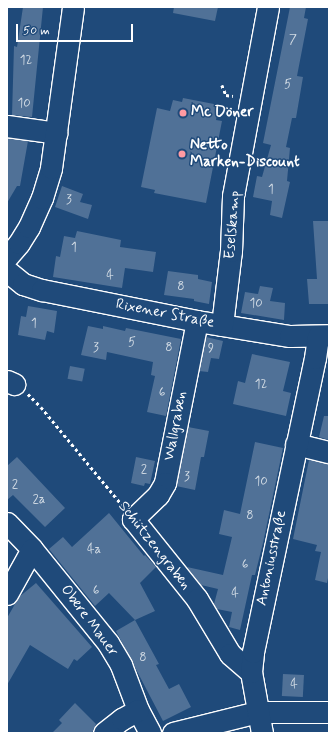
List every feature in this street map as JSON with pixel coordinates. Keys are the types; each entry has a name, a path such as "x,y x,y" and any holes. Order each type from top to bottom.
{"street":[{"path":"7,257 24,236 42,198 51,168 57,133 73,7"},
{"name":"Eselskamp","path":"222,325 231,251 234,196 268,7"},
{"path":"7,126 57,133"},
{"name":"Rixener Straße","path":"7,272 23,284 42,290 197,321 290,336 323,336"},
{"name":"Wallgraben","path":"133,519 158,495 165,483 197,321"},
{"name":"Antoniusstraße","path":"251,672 253,652 296,444 315,358 323,336"},
{"path":"296,444 329,452"},
{"name":"Schützengraben","path":"133,519 196,599 230,654 251,672"},
{"name":"Obere Mauer","path":"7,523 32,549 108,643 121,665 138,710 150,733"},
{"path":"7,594 32,549"},
{"path":"251,672 262,733"},
{"path":"104,733 122,718 138,710"},
{"path":"173,733 257,712 329,712"}],"path":[{"name":"Schützengraben","path":"11,383 30,396 41,408 133,519"}],"building":[{"path":"23,7 43,7 32,117 12,115 14,46 17,47"},
{"path":"174,7 218,7 215,21 173,13"},
{"path":"290,7 306,7 304,18 308,19 297,76 303,77 296,118 292,118 286,147 290,148 287,181 290,182 282,218 270,215 272,201 253,197 257,176 262,177 271,145 263,143"},
{"name":"Netto Marken-Discount","path":"183,98 219,105 216,120 222,121 206,203 154,193 155,190 141,187 157,108 170,111 173,100 182,102"},
{"path":"7,138 28,141 20,186 17,186 7,203"},
{"path":"62,186 83,194 80,202 92,205 88,219 55,207"},
{"path":"313,221 329,221 329,304 309,304 307,279 317,279"},
{"path":"77,231 121,240 120,247 156,252 153,272 125,268 122,288 53,277 56,256 60,257 64,236 75,238"},
{"path":"168,271 198,275 198,279 212,282 209,304 194,301 194,299 164,295"},
{"path":"260,286 273,288 270,301 285,303 284,320 241,313 245,292 258,294"},
{"path":"28,306 57,311 54,333 47,331 45,340 18,335 21,316 26,317"},
{"path":"88,326 103,329 103,326 125,331 126,328 181,339 166,416 147,412 155,376 151,375 153,362 107,352 106,360 81,355"},
{"path":"206,337 223,341 219,359 211,358 208,372 199,371"},
{"path":"252,354 290,362 283,391 291,393 286,416 233,404 238,381 245,383"},
{"path":"70,366 85,369 82,382 68,379"},
{"path":"324,416 329,416 329,440 319,437"},
{"path":"188,427 209,431 204,457 201,457 195,490 176,486"},
{"path":"255,442 283,448 263,543 255,575 252,575 240,630 229,627 232,612 217,609 214,604 218,589 201,585 187,567 223,575 232,537 219,534 224,510 240,514"},
{"path":"17,457 65,508 45,527 13,495 7,500 7,466"},
{"path":"136,457 155,461 150,484 145,483 144,486 131,483"},
{"path":"309,460 329,464 329,573 327,583 315,580 321,552 315,551 317,545 293,539"},
{"path":"109,513 144,556 145,555 156,567 140,583 155,611 135,620 109,593 95,606 49,549 63,537 72,547"},
{"path":"36,583 92,647 77,661 74,659 68,669 30,645 7,685 7,618 19,597"},
{"path":"135,620 159,664 156,665 169,689 179,684 191,707 163,721 116,631"},
{"path":"283,674 304,675 303,697 282,696"},
{"path":"75,703 96,724 92,733 52,733 62,723 59,720"}],"place":[{"name":"Mc Döner","path":"183,113"},
{"name":"Netto Marken-Discount","path":"182,154"}]}
